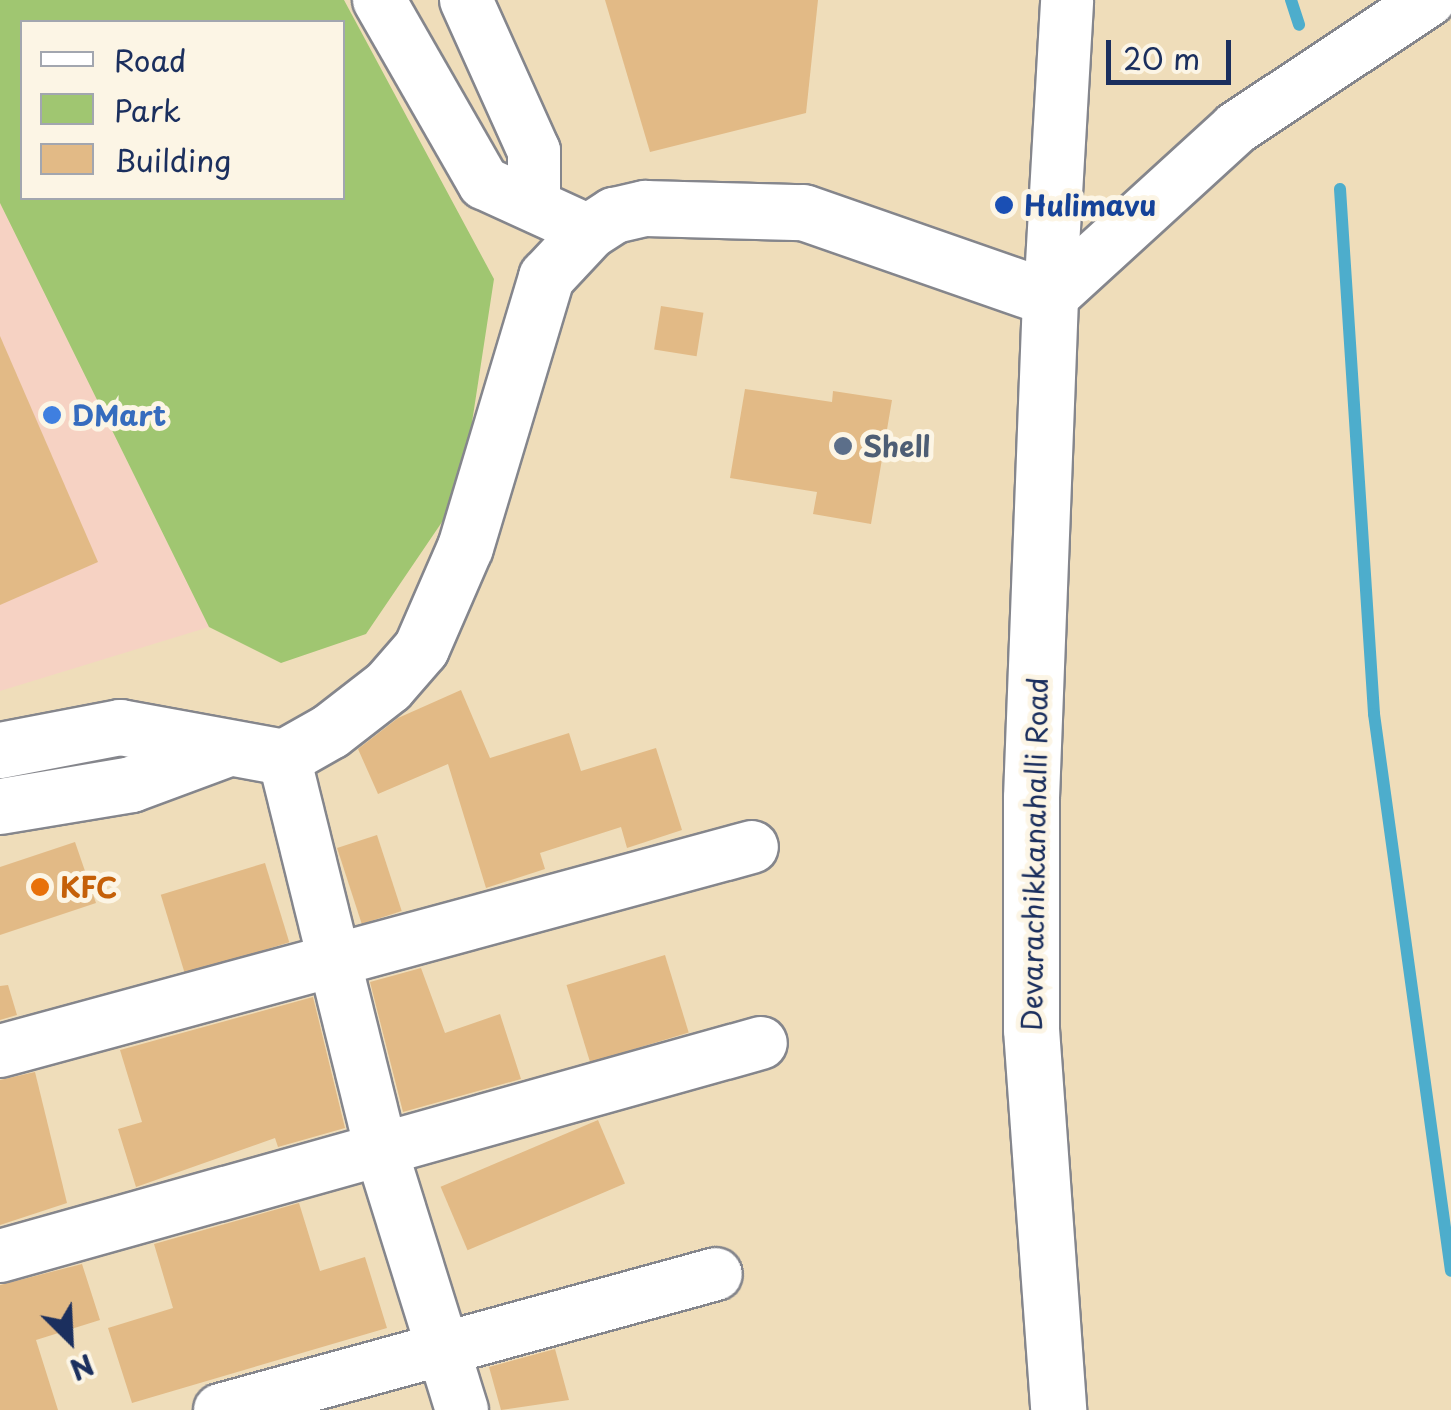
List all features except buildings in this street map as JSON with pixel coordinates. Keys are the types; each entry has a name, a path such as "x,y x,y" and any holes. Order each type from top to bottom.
{"main road":[{"path":"0,750 120,727 284,757 330,732 388,686 420,648 465,547 546,277 589,231 614,214 645,208 803,212 1050,298"},
{"name":"Devarachikkanahalli Road","path":"1050,298 1031,798 1031,1010 1058,1410"},
{"path":"0,806 131,784 225,749"}],"street":[{"path":"379,0 484,183 534,201 549,216 589,231"},
{"path":"466,0 534,151 534,201"},
{"path":"1050,298 1068,0"},
{"path":"1050,298 1236,128 1428,0"},
{"path":"284,757 382,1152 462,1410"},
{"path":"0,1051 752,847"},
{"path":"0,1256 760,1043"},
{"path":"220,1410 716,1274"}],"shaded area":[{"name":"DMart","path":"0,203 209,627 0,691"}],"green space":[{"path":"0,0 344,0 494,279 461,494 366,634 281,663 209,627 0,203"}],"waterway":[{"path":"1291,0 1299,25"},
{"path":"1340,189 1374,714 1451,1271"}],"place":[{"name":"Hulimavu","path":"1004,205"},
{"name":"DMart","path":"52,415"},
{"name":"Shell","path":"843,446"},
{"name":"KFC","path":"40,887"}]}
